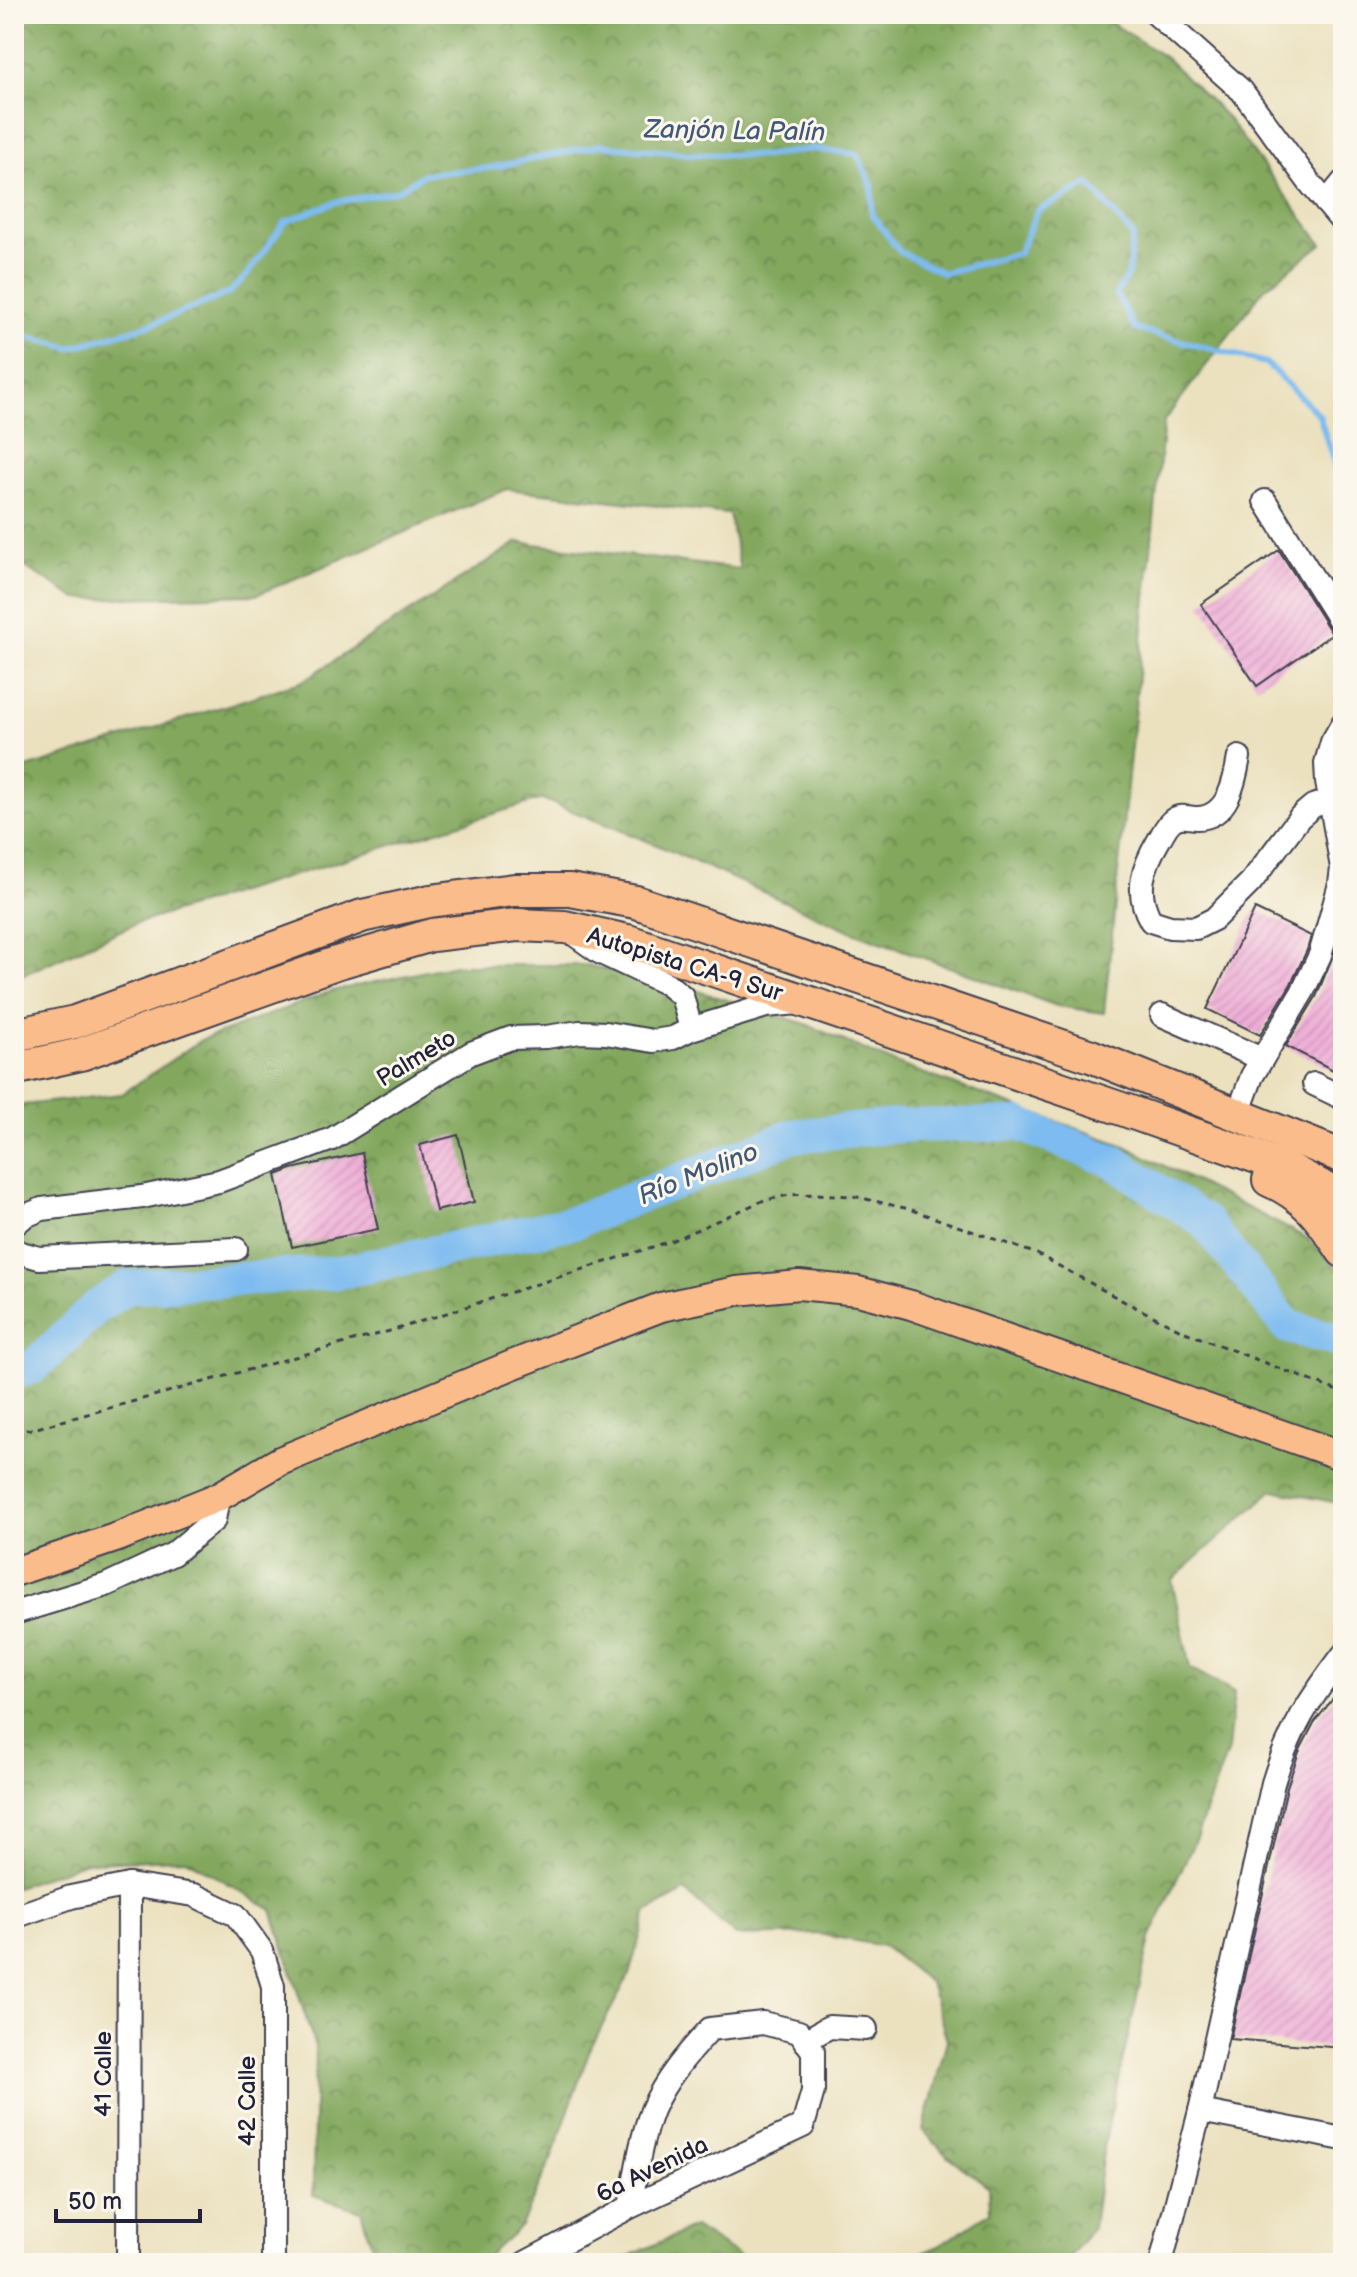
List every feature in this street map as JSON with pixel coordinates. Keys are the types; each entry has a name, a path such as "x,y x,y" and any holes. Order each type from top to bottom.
{"highway":[{"name":"Autopista CA-9 Sur","path":"14,1035 75,1022 362,916 430,901 514,890 570,890 636,902 1091,1056 1343,1157"},
{"name":"Autopista CA-9 Sur","path":"14,1069 81,1054 336,963 432,935 517,925 565,927 628,941 1119,1108 1285,1167 1343,1198"},
{"path":"1119,1108 1152,1129 1296,1193 1343,1251"}],"main road":[{"path":"14,1572 118,1537 218,1497 280,1461 661,1307 737,1291 799,1285 858,1291 911,1305 1343,1456"}],"street":[{"path":"1156,14 1242,91 1343,223"},
{"path":"1326,203 1343,182"},
{"path":"1265,501 1343,626"},
{"path":"1238,1114 1252,1076 1314,967 1340,884 1342,868 1326,763 1332,742 1343,723"},
{"path":"1239,757 1234,785 1223,806 1210,817 1176,817 1148,859 1141,884 1143,907 1151,921 1170,927 1196,928 1214,919 1251,882 1300,817 1313,806 1331,800"},
{"path":"565,927 599,952 667,984 682,996 691,1029"},
{"name":"Palmeto","path":"14,1225 42,1209 142,1197 219,1181 332,1139 471,1053 511,1038 580,1032 653,1041 673,1038 691,1029 766,1006 807,1002"},
{"path":"1162,1015 1262,1059"},
{"path":"1314,1084 1343,1098"},
{"path":"14,1248 39,1258 236,1249"},
{"path":"14,1613 106,1585 173,1554 214,1520 218,1497"},
{"path":"1161,2263 1200,2111 1273,1783 1283,1750 1297,1720 1343,1655"},
{"path":"14,1917 71,1897 129,1885"},
{"name":"42 Calle","path":"129,1885 194,1895 236,1915 262,1951 273,1986 273,2263"},
{"name":"41 Calle","path":"128,2263 129,1885"},
{"path":"630,2207 640,2151 653,2108 680,2062 710,2029 763,2023 802,2036 829,2027 866,2029"},
{"name":"6a Avenida","path":"525,2263 630,2207 803,2126 813,2091 813,2051 802,2036"},
{"path":"1200,2111 1343,2139"}],"green space":[{"path":"14,14 1098,14 1166,58 1225,115 1322,244 1264,289 1164,421 1104,1013 1057,1006 853,932 657,845 542,799 135,924 14,979 14,772 301,682 518,542 740,569 729,514 507,489 256,595 77,599 14,560"},
{"path":"455,965 587,965 698,991 806,1024 892,1062 1125,1146 1307,1238 1343,1273 1343,1504 1273,1490 1172,1580 1190,1668 1234,1692 1228,1750 1196,1838 1151,1935 1104,2144 1093,2227 1065,2263 904,2263 939,2246 990,2212 989,2187 947,2156 923,2130 947,2040 930,1983 883,1946 818,1934 736,1936 685,1891 647,1912 629,1975 590,2049 553,2155 521,2226 480,2263 377,2263 361,2211 313,2195 315,2047 272,1910 186,1859 86,1862 14,1888 14,1106 122,1094 201,1040 332,991"},
{"path":"694,2227 750,2263 614,2263"}],"building":[{"path":"1279,550 1332,634 1257,686 1201,604"},
{"path":"1255,909 1311,936 1291,984 1260,1035 1207,1009"},
{"path":"1336,948 1343,951 1343,1075 1286,1046 1316,997"},
{"path":"458,1135 474,1202 436,1211 420,1145"},
{"path":"362,1153 378,1229 292,1247 276,1175"},
{"path":"1343,1686 1343,2048 1230,2039 1287,1787 1299,1752 1314,1723"}],"waterway":[{"name":"Zanjón La Palín","path":"14,329 25,336 71,348 155,323 229,293 248,274 285,222 336,202 397,191 424,174 489,168 601,145 690,154 764,156 812,149 857,154 872,186 872,215 900,252 943,273 1019,253 1037,211 1089,184 1133,236 1128,274 1116,294 1135,329 1266,363 1319,415 1343,491"},
{"name":"Río Molino","path":"14,1373 33,1367 98,1306 127,1287 341,1272 574,1222 792,1136 897,1126 1018,1124 1113,1161 1205,1222 1288,1327 1343,1341"}]}
